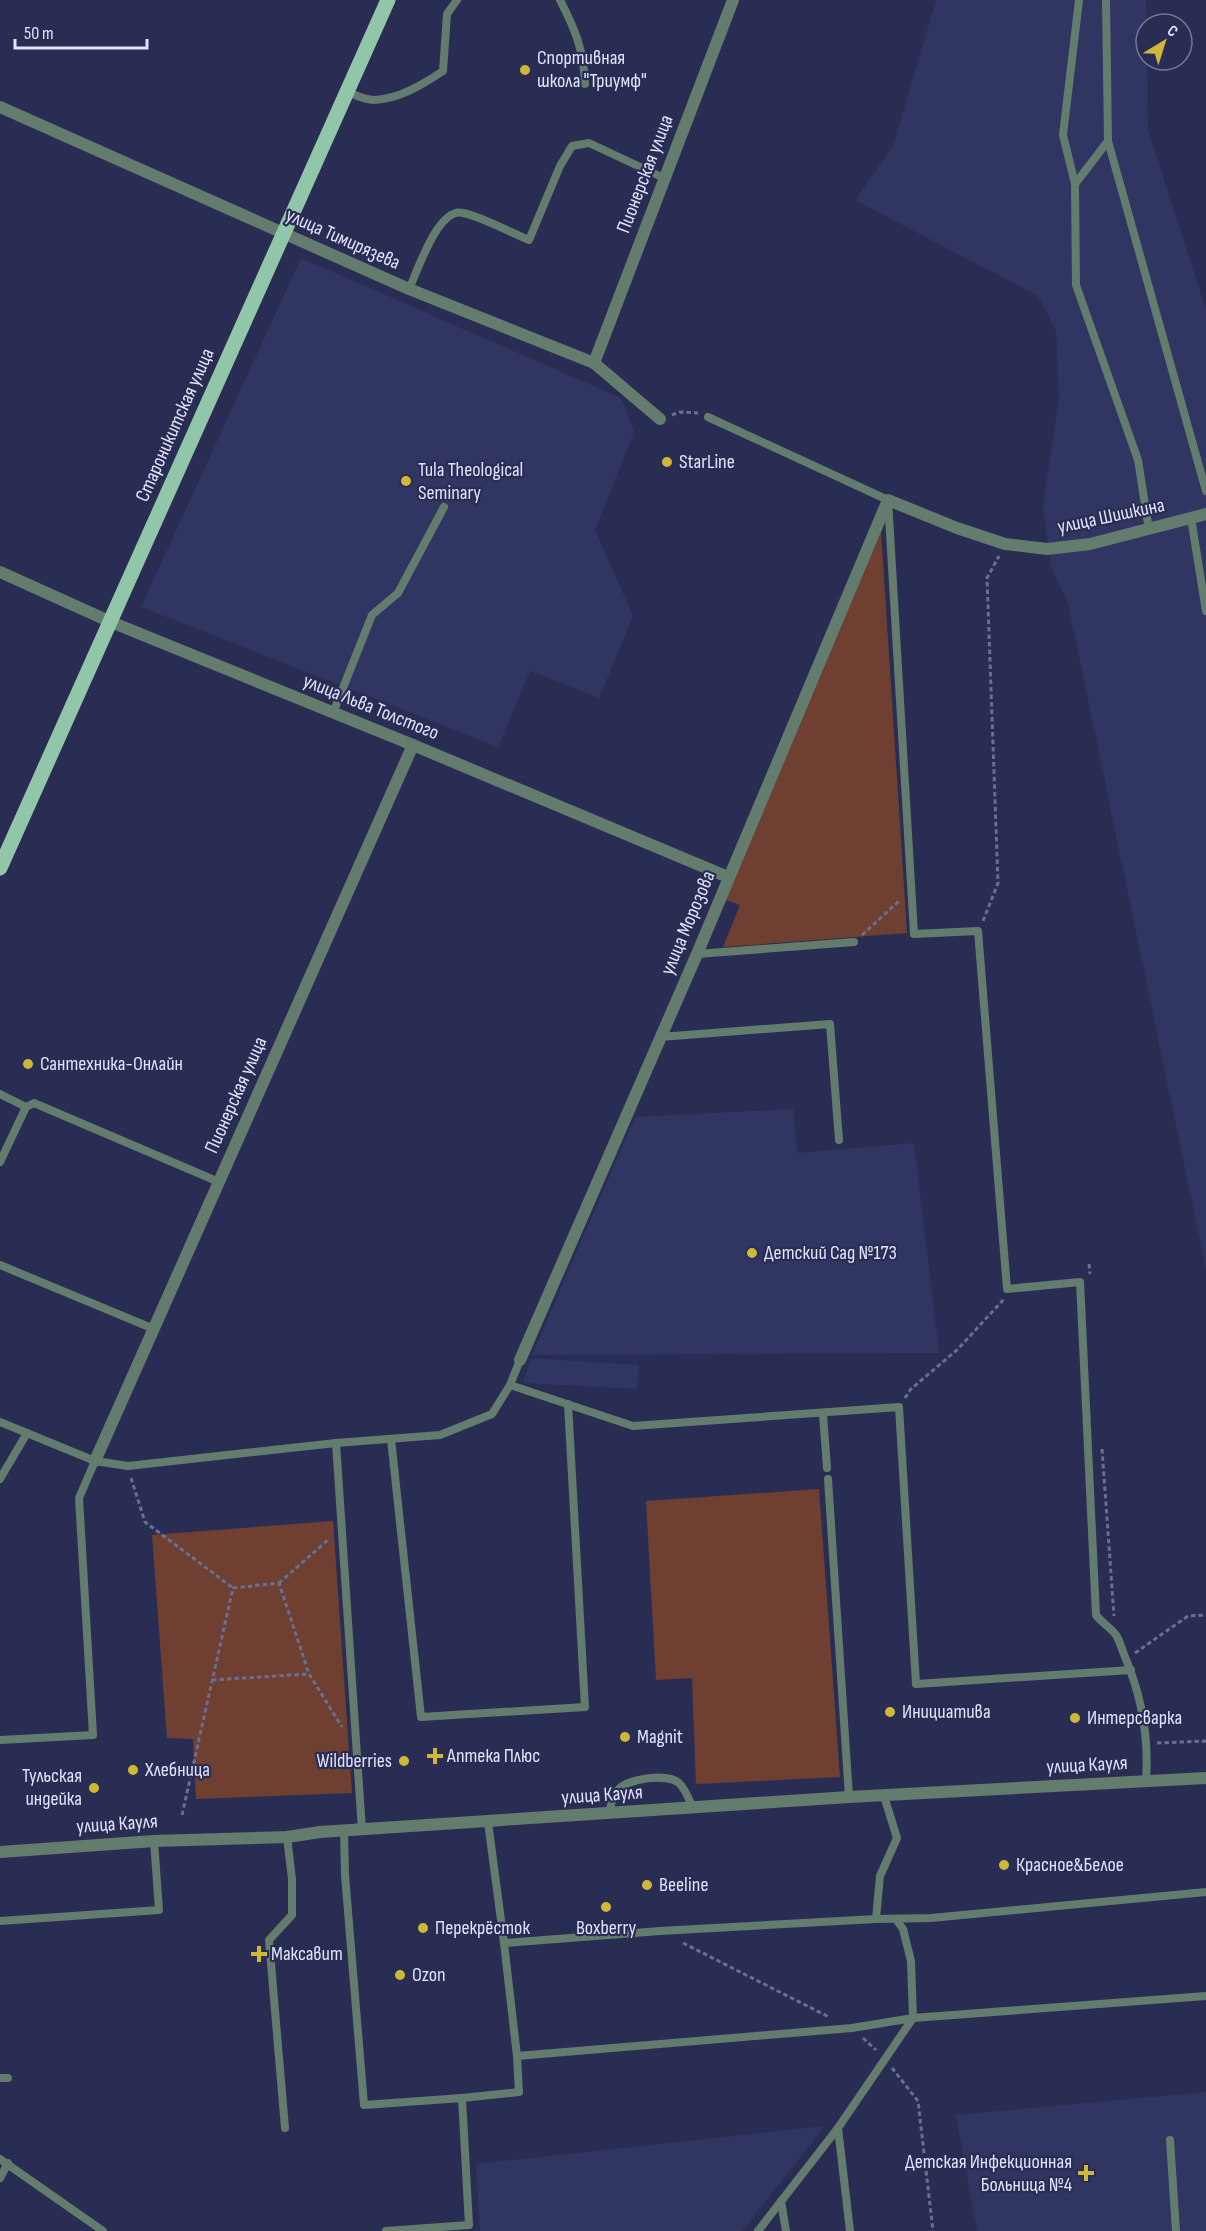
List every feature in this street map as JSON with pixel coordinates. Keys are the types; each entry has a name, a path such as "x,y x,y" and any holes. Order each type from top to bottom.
{"main road":[{"name":"Староникитская улица","path":"0,868 388,0"}],"street":[{"name":"Пионерская улица","path":"594,363 733,0"},
{"name":"улица Тимирязева","path":"0,106 409,289 594,363 660,419"},
{"name":"улица Шишкина","path":"888,500 957,528 1005,544 1047,549 1090,544 1206,514"},
{"name":"улица Морозова","path":"520,1360 697,954 888,500"},
{"name":"улица Льва Толстого","path":"0,572 111,622 728,877"},
{"name":"Пионерская улица","path":"95,1461 413,745"},
{"name":"улица Кауля","path":"0,1852 154,1841 287,1837 344,1831 849,1797 1206,1778"}],"lane":[{"path":"346,92 372,100 395,96 420,86 443,71 447,14 457,0"},
{"path":"560,0 576,30 584,62 585,84"},
{"path":"1079,0 1063,135 1075,184 1076,285 1138,460 1149,530"},
{"path":"1106,0 1108,141 1206,491"},
{"path":"1075,184 1108,141"},
{"path":"409,289 434,234 447,216 461,212 529,240 560,165 572,146 589,143 664,178"},
{"path":"708,417 888,500 914,934 978,931 1007,1289 1080,1282 1096,1615 1103,1625 1115,1634 1131,1670 1144,1717 1146,1781"},
{"path":"333,713 372,615 398,593 444,507"},
{"path":"1191,518 1206,611"},
{"path":"697,954 854,942"},
{"path":"660,1037 830,1024 839,1140"},
{"path":"0,1094 26,1107"},
{"path":"0,1162 26,1107 34,1103 219,1182"},
{"path":"0,1265 154,1329"},
{"path":"0,1422 95,1461 128,1466 336,1443 440,1435 492,1414 510,1385 520,1360"},
{"path":"510,1385 633,1426 899,1407 916,1684 1131,1670"},
{"path":"391,1439 421,1717 585,1707 568,1404"},
{"path":"823,1414 827,1468"},
{"path":"0,1479 27,1433"},
{"path":"336,1443 362,1830"},
{"path":"0,1740 93,1735 79,1498 95,1461"},
{"path":"828,1479 849,1797"},
{"path":"609,1813 615,1792 624,1784 635,1780 670,1778 679,1783 693,1808"},
{"path":"876,1919 880,1876 897,1838 884,1796"},
{"path":"344,1831 345,1875 364,2105 519,2092 517,2056 488,1822"},
{"path":"285,2128 269,1940 292,1915 292,1880 287,1837"},
{"path":"0,1921 159,1910 154,1841"},
{"path":"504,1943 660,1931 931,1918 1206,1892"},
{"path":"758,2231 838,2128 913,2018 911,1961 903,1929 896,1918"},
{"path":"517,2056 852,2028 913,2018 1206,1996"},
{"path":"386,2231 469,2225 462,2098"},
{"path":"838,2128 850,2231"},
{"path":"1170,2140 1176,2231"},
{"path":"0,2159 103,2231"},
{"path":"0,2178 8,2163"},
{"path":"781,2201 786,2231"}],"path":[{"path":"680,412 699,413"},
{"path":"978,931 998,883 987,578 1005,544"},
{"path":"854,942 911,889"},
{"path":"899,1407 911,1389 958,1349 1016,1287"},
{"path":"128,1466 145,1522 233,1588 279,1584 342,1527"},
{"path":"279,1584 309,1674 356,1749"},
{"path":"182,1815 233,1588"},
{"path":"1126,1659 1188,1617 1206,1615"},
{"path":"212,1680 309,1674"},
{"path":"1146,1743 1206,1742"},
{"path":"660,1931 852,2028 884,2058 918,2101 933,2231"}],"shaded area":[{"path":"936,0 1146,0 1146,12 1134,12 1134,72 1147,72 1148,130 1206,309 1206,1270 1068,603 1051,567 1043,506 1059,398 1056,331 1038,296 855,200 893,146"},
{"name":"Tula Theological Seminary","path":"301,258 621,398 634,432 595,530 633,616 599,698 530,671 498,747 141,607"},
{"path":"881,532 907,933 723,947 740,905 726,900"},
{"name":"Детский Сад №173","path":"793,1109 797,1153 914,1143 939,1353 532,1355 635,1117"},
{"path":"531,1358 639,1365 637,1389 523,1383"},
{"path":"819,1489 840,1777 696,1784 692,1678 656,1680 646,1501"},
{"path":"333,1521 352,1793 196,1799 193,1739 167,1738 152,1535"},
{"name":"Детская Инфекционная Больница №4","path":"1206,2092 1206,2231 977,2231 956,2115"},
{"path":"825,2126 742,2231 480,2231 476,2164"}],"place":[{"name":"Спортивная школа \"Триумф\"","path":"525,70"},
{"name":"StarLine","path":"667,462"},
{"name":"Tula Theological Seminary","path":"406,481"},
{"name":"Сантехника-Онлайн","path":"28,1064"},
{"name":"Детский Сад №173","path":"752,1253"},
{"name":"Инициатива","path":"890,1712"},
{"name":"Интерсварка","path":"1075,1718"},
{"name":"Magnit","path":"625,1737"},
{"name":"Аптека Плюс","path":"435,1756"},
{"name":"Wildberries","path":"404,1761"},
{"name":"Хлебница","path":"133,1770"},
{"name":"Тульская индейка","path":"94,1788"},
{"name":"Красное&Белое","path":"1004,1865"},
{"name":"Beeline","path":"647,1885"},
{"name":"Boxberry","path":"606,1907"},
{"name":"Перекрёсток","path":"423,1928"},
{"name":"Максавит","path":"259,1954"},
{"name":"Ozon","path":"400,1975"},
{"name":"Детская Инфекционная Больница №4","path":"1086,2173"}]}
